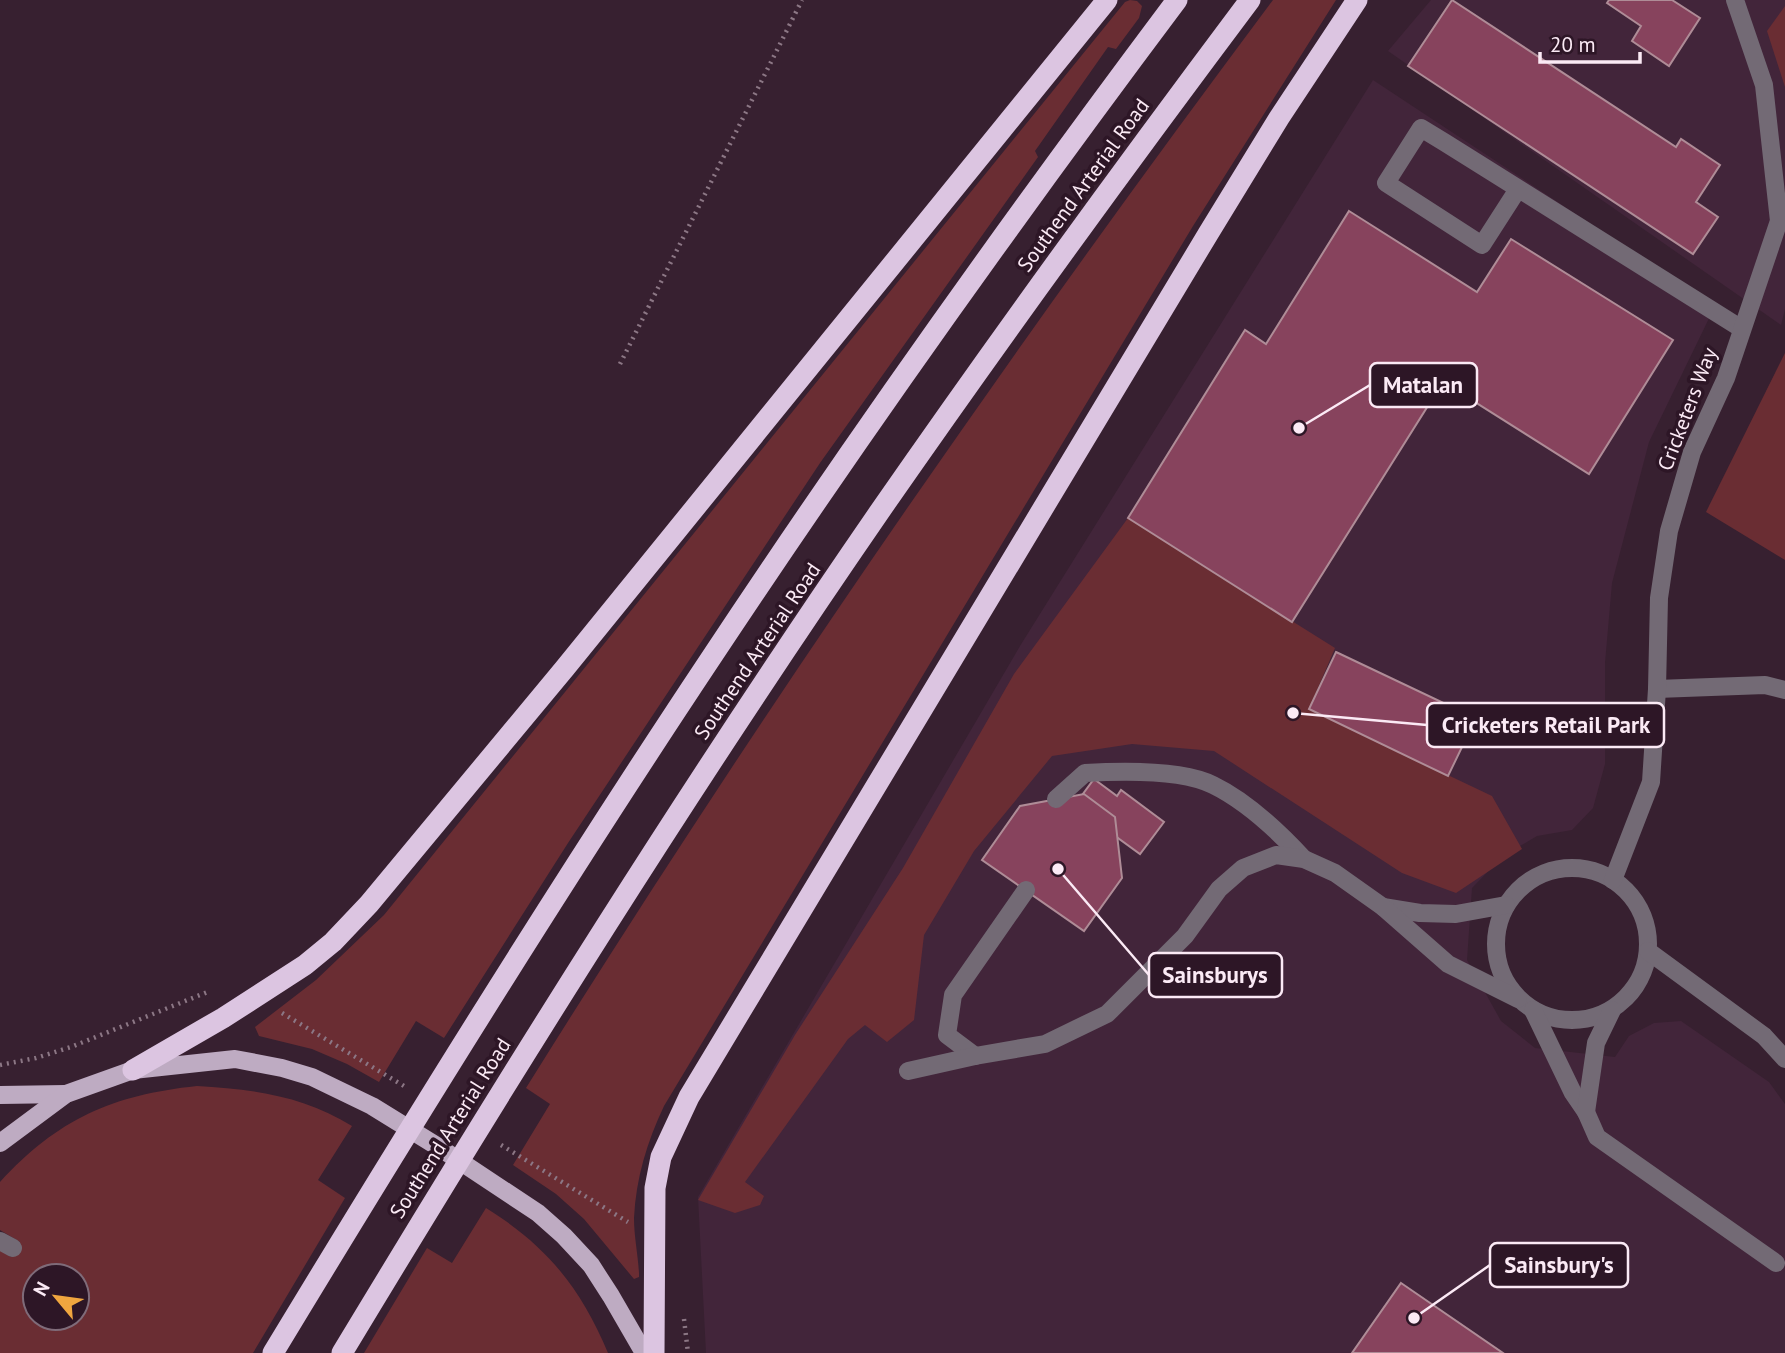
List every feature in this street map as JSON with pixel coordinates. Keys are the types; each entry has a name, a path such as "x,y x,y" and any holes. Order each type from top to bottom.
{"highway":[{"path":"133,1070 223,1018 305,965 369,904 565,668 1107,0"},
{"name":"Southend Arterial Road","path":"273,1353 459,1047 694,682 836,473 1013,222 1177,0"},
{"name":"Southend Arterial Road","path":"342,1353 510,1078 637,878 879,513 987,359 1250,0"},
{"path":"654,1353 655,1188 661,1157 688,1097 1272,130 1357,0"}],"main road":[{"path":"0,1143 66,1094 133,1070 234,1059 312,1077 372,1106 538,1213 591,1265 644,1353"},
{"path":"0,1095 66,1094"}],"street":[{"name":"Cricketers Way","path":"1614,880 1651,782 1659,598 1669,531 1692,452 1726,378 1782,222 1764,85 1735,0"},
{"path":"1518,189 1482,245 1386,183 1421,128 1742,329"},
{"path":"1657,689 1765,685 1785,690"},
{"path":"1056,799 1085,773 1122,771 1186,777 1213,785 1239,802 1278,831 1304,859"},
{"path":"908,1071 1045,1044 1107,1014 1185,936 1219,889 1243,868 1276,855 1304,859 1335,873 1382,907 1448,964 1518,999 1544,1016 1582,1021 1612,1010"},
{"path":"1518,999 1503,979 1495,948 1506,905 1529,881 1559,869 1587,869 1614,880 1634,899 1644,918 1648,951 1637,984 1612,1010 1597,1043 1586,1112"},
{"path":"975,1056 947,1035 953,995 1026,890"},
{"path":"1382,907 1420,913 1456,914 1506,905"},
{"path":"1648,951 1764,1036 1785,1059"},
{"path":"1533,1010 1597,1138 1776,1263"}],"path":[{"path":"620,364 802,0"},
{"path":"0,1065 71,1047 218,988"}],"shaded area":[{"path":"1273,0 1336,0 1193,226 664,1106 652,1133 637,1189 634,1218 639,1277 634,1279 584,1219 556,1194 513,1165 550,1104 526,1088 704,810 888,536 1078,266"},
{"path":"1431,0 1785,0 1785,309 1781,325 1388,51"},
{"path":"1137,1 1142,6 1139,18 1116,49 1108,47 1035,151 1038,157 820,463 568,843 444,1038 416,1021 379,1082 312,1049 259,1036 255,1027 316,980 384,915 1125,2"},
{"path":"1785,6 1785,87 1767,31"},
{"path":"1373,80 1715,306 1649,442 1612,583 1605,663 1605,764 1593,808 1572,830 1537,836 1503,856 1472,888 1467,960 1501,1021 1535,1048 1615,1057 1629,1036 1654,1023 1681,1021 1769,1082 1785,1104 1785,1353 706,1353 698,1197 1020,646"},
{"path":"1785,353 1785,560 1706,512"},
{"path":"1128,518 1335,648 1309,709 1492,796 1522,849 1456,893 1402,873 1214,751 1132,744 1052,756 974,851 924,935 914,1020 887,1042 865,1025 848,1039 745,1182 764,1196 760,1205 735,1213 698,1200 795,1035 903,868 1014,674"},
{"path":"197,1086 238,1089 296,1101 334,1116 352,1126 318,1180 345,1198 253,1353 0,1353 0,1250 11,1257 20,1242 0,1230 0,1182 22,1160 65,1126 88,1114 139,1096"},
{"path":"486,1208 527,1237 559,1270 586,1308 608,1353 364,1353 427,1248 452,1263"}],"building":[{"path":"1452,0 1676,147 1681,139 1720,165 1696,202 1718,217 1693,254 1408,66"},
{"path":"1609,0 1672,0 1700,18 1669,66 1632,41 1641,26 1607,3"},
{"path":"1349,211 1477,292 1511,239 1673,340 1589,474 1443,382 1292,622 1128,518 1245,330 1266,344"},
{"path":"1336,652 1452,707 1440,733 1463,745 1448,776 1309,709"},
{"path":"1094,779 1117,796 1121,790 1164,822 1140,854 1074,806"},
{"path":"1084,794 1115,817 1122,878 1084,931 982,860 1020,806"},
{"path":"1401,1283 1503,1353 1352,1353"}],"place":[{"name":"Matalan","path":"1299,428"},
{"name":"Cricketers Retail Park","path":"1293,713"},
{"name":"Sainsburys","path":"1058,869"},
{"name":"Sainsbury's","path":"1414,1318"}]}
